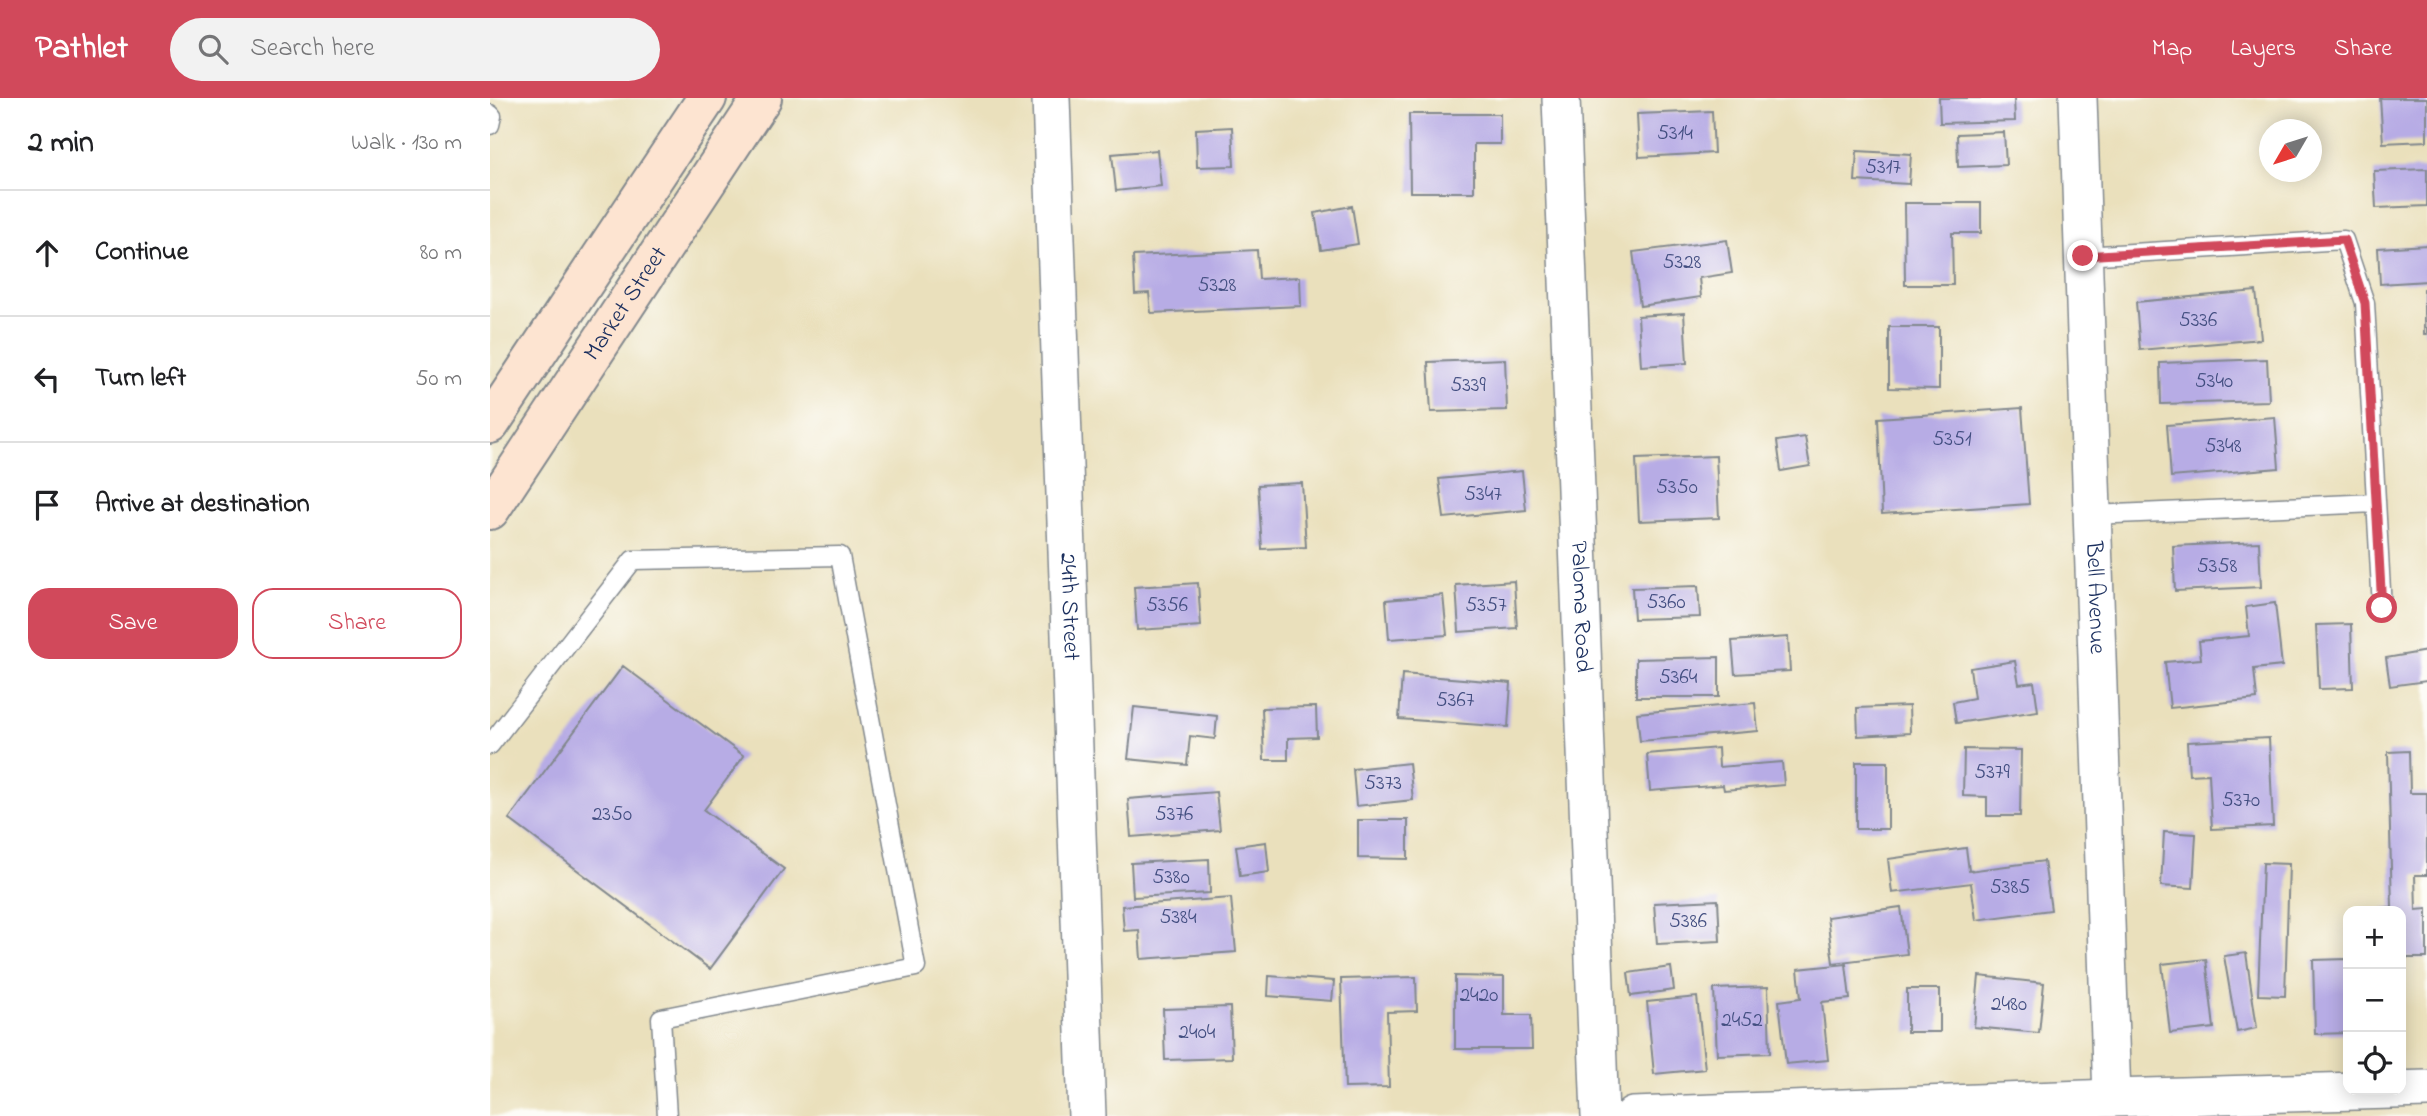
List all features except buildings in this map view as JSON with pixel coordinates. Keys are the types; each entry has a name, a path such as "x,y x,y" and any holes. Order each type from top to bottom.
{"main road":[{"name":"Market Street","path":"490,424 707,98"},
{"name":"Market Street","path":"490,510 762,98"}],"street":[{"name":"24th Street","path":"1051,98 1087,1116"},
{"name":"Paloma Road","path":"1561,98 1600,1116"},
{"name":"Bell Avenue","path":"2078,98 2112,1098"},
{"path":"1633,1116 2112,1098 2427,1090"}],"lane":[{"path":"490,114 490,125"},
{"path":"2083,256 2344,240 2365,303 2382,608"},
{"path":"2092,515 2376,503"},
{"path":"490,745 633,560 840,556 916,967 661,1018 667,1116"}],"route":[{"path":"2083,256 2344,240 2365,303 2382,608"}]}
